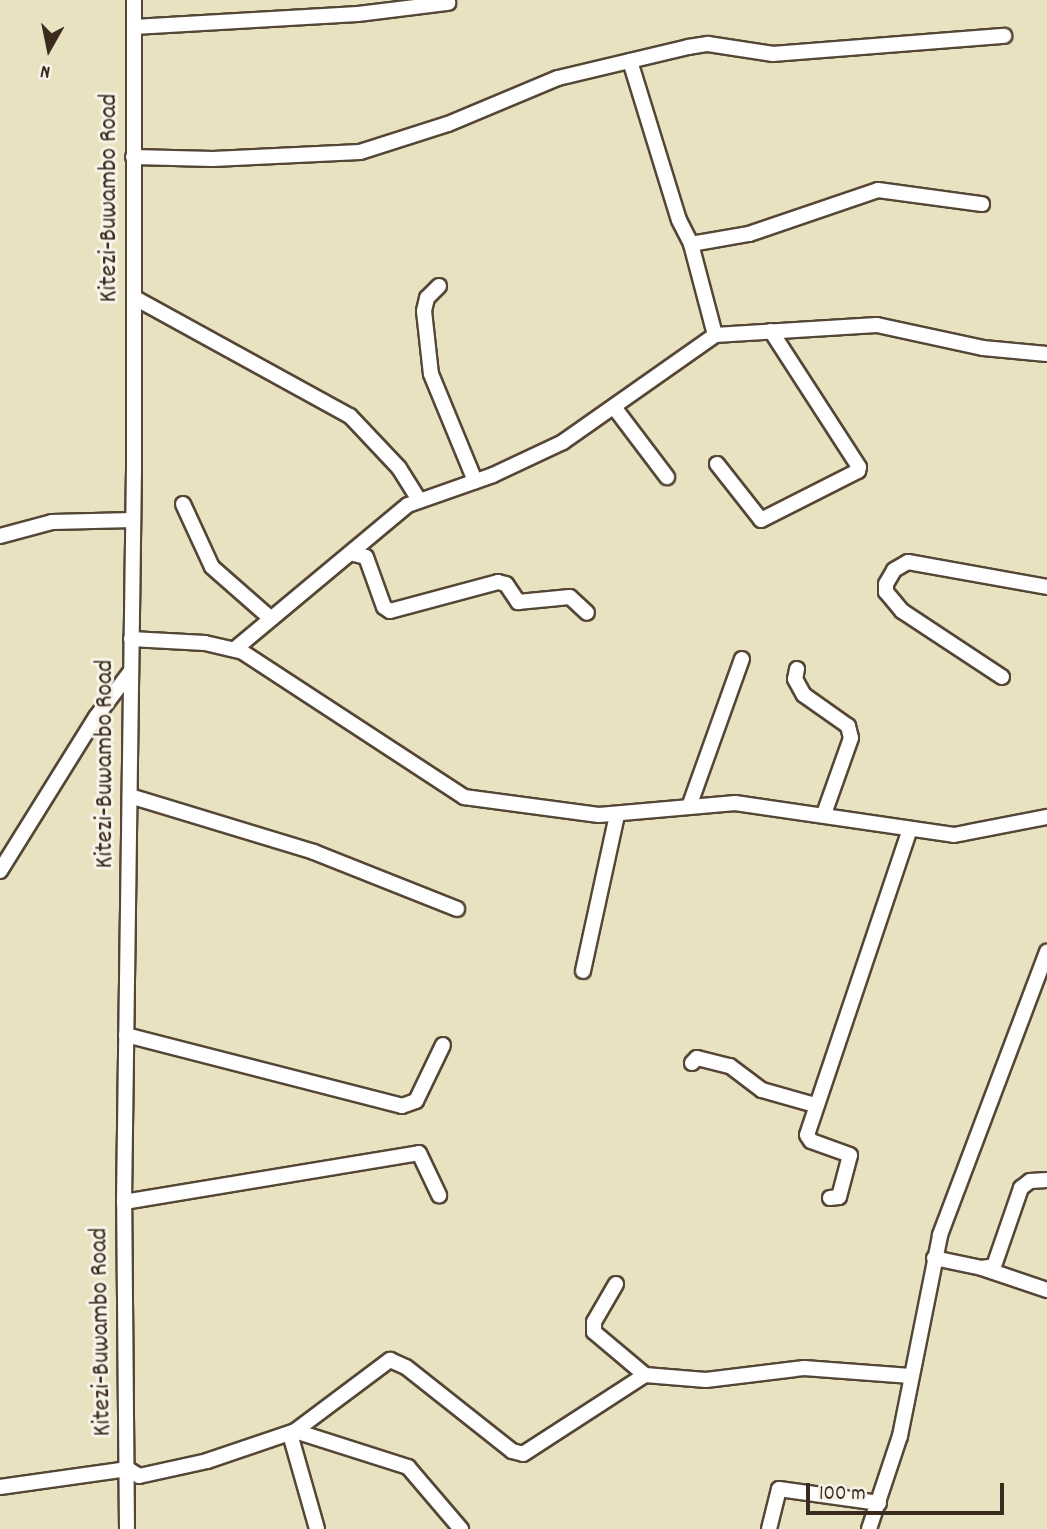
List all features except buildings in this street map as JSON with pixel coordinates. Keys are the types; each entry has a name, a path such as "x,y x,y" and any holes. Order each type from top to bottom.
{"street":[{"name":"Kitezi-Buwambo Road","path":"127,1529 124,1202 135,298 134,0"},
{"path":"134,27 358,14 448,3"},
{"path":"133,158 213,159 360,152 448,124 558,78 708,44 774,54 1004,36"},
{"path":"630,61 679,220 691,244 715,335"},
{"path":"691,244 749,234 878,190 982,204"},
{"path":"439,286 427,298 424,311 431,374 475,481"},
{"path":"135,298 350,416 399,468 418,499"},
{"path":"235,649 418,499 475,481 563,442 715,335 877,325 983,348 1047,354"},
{"path":"717,464 761,520 858,471 771,331"},
{"path":"614,407 667,477"},
{"path":"183,504 212,567 270,618"},
{"path":"0,536 52,522 133,520"},
{"path":"354,554 366,557 384,607 390,611 503,582 517,602 570,597 587,613"},
{"path":"1002,677 902,611 887,592 886,584 894,570 908,562 1047,587"},
{"path":"131,639 235,649 345,718 452,793 563,812 617,815 690,804 735,803 954,835 1047,817"},
{"path":"690,804 742,659"},
{"path":"797,670 795,679 804,695 848,726 851,738 824,814"},
{"path":"0,871 96,717 131,671"},
{"path":"130,796 314,852 457,909"},
{"path":"583,971 617,815"},
{"path":"830,1198 839,1197 850,1159 807,1139 815,1105 910,829"},
{"path":"869,1529 900,1436 934,1258 1047,952"},
{"path":"126,1035 402,1106 416,1101 443,1045"},
{"path":"692,1063 697,1058 730,1066 762,1090 815,1105"},
{"path":"124,1202 419,1153 439,1195"},
{"path":"982,1268 995,1266 1021,1188 1030,1181 1047,1180"},
{"path":"934,1258 982,1268 1047,1290"},
{"path":"616,1284 594,1322 594,1332 645,1375 706,1380 804,1368 911,1376"},
{"path":"0,1487 128,1469 147,1475 292,1432 390,1360 406,1367 512,1451 523,1454 645,1375"},
{"path":"292,1432 317,1529"},
{"path":"292,1432 408,1467 461,1529"},
{"path":"769,1529 779,1489 878,1503"}]}
